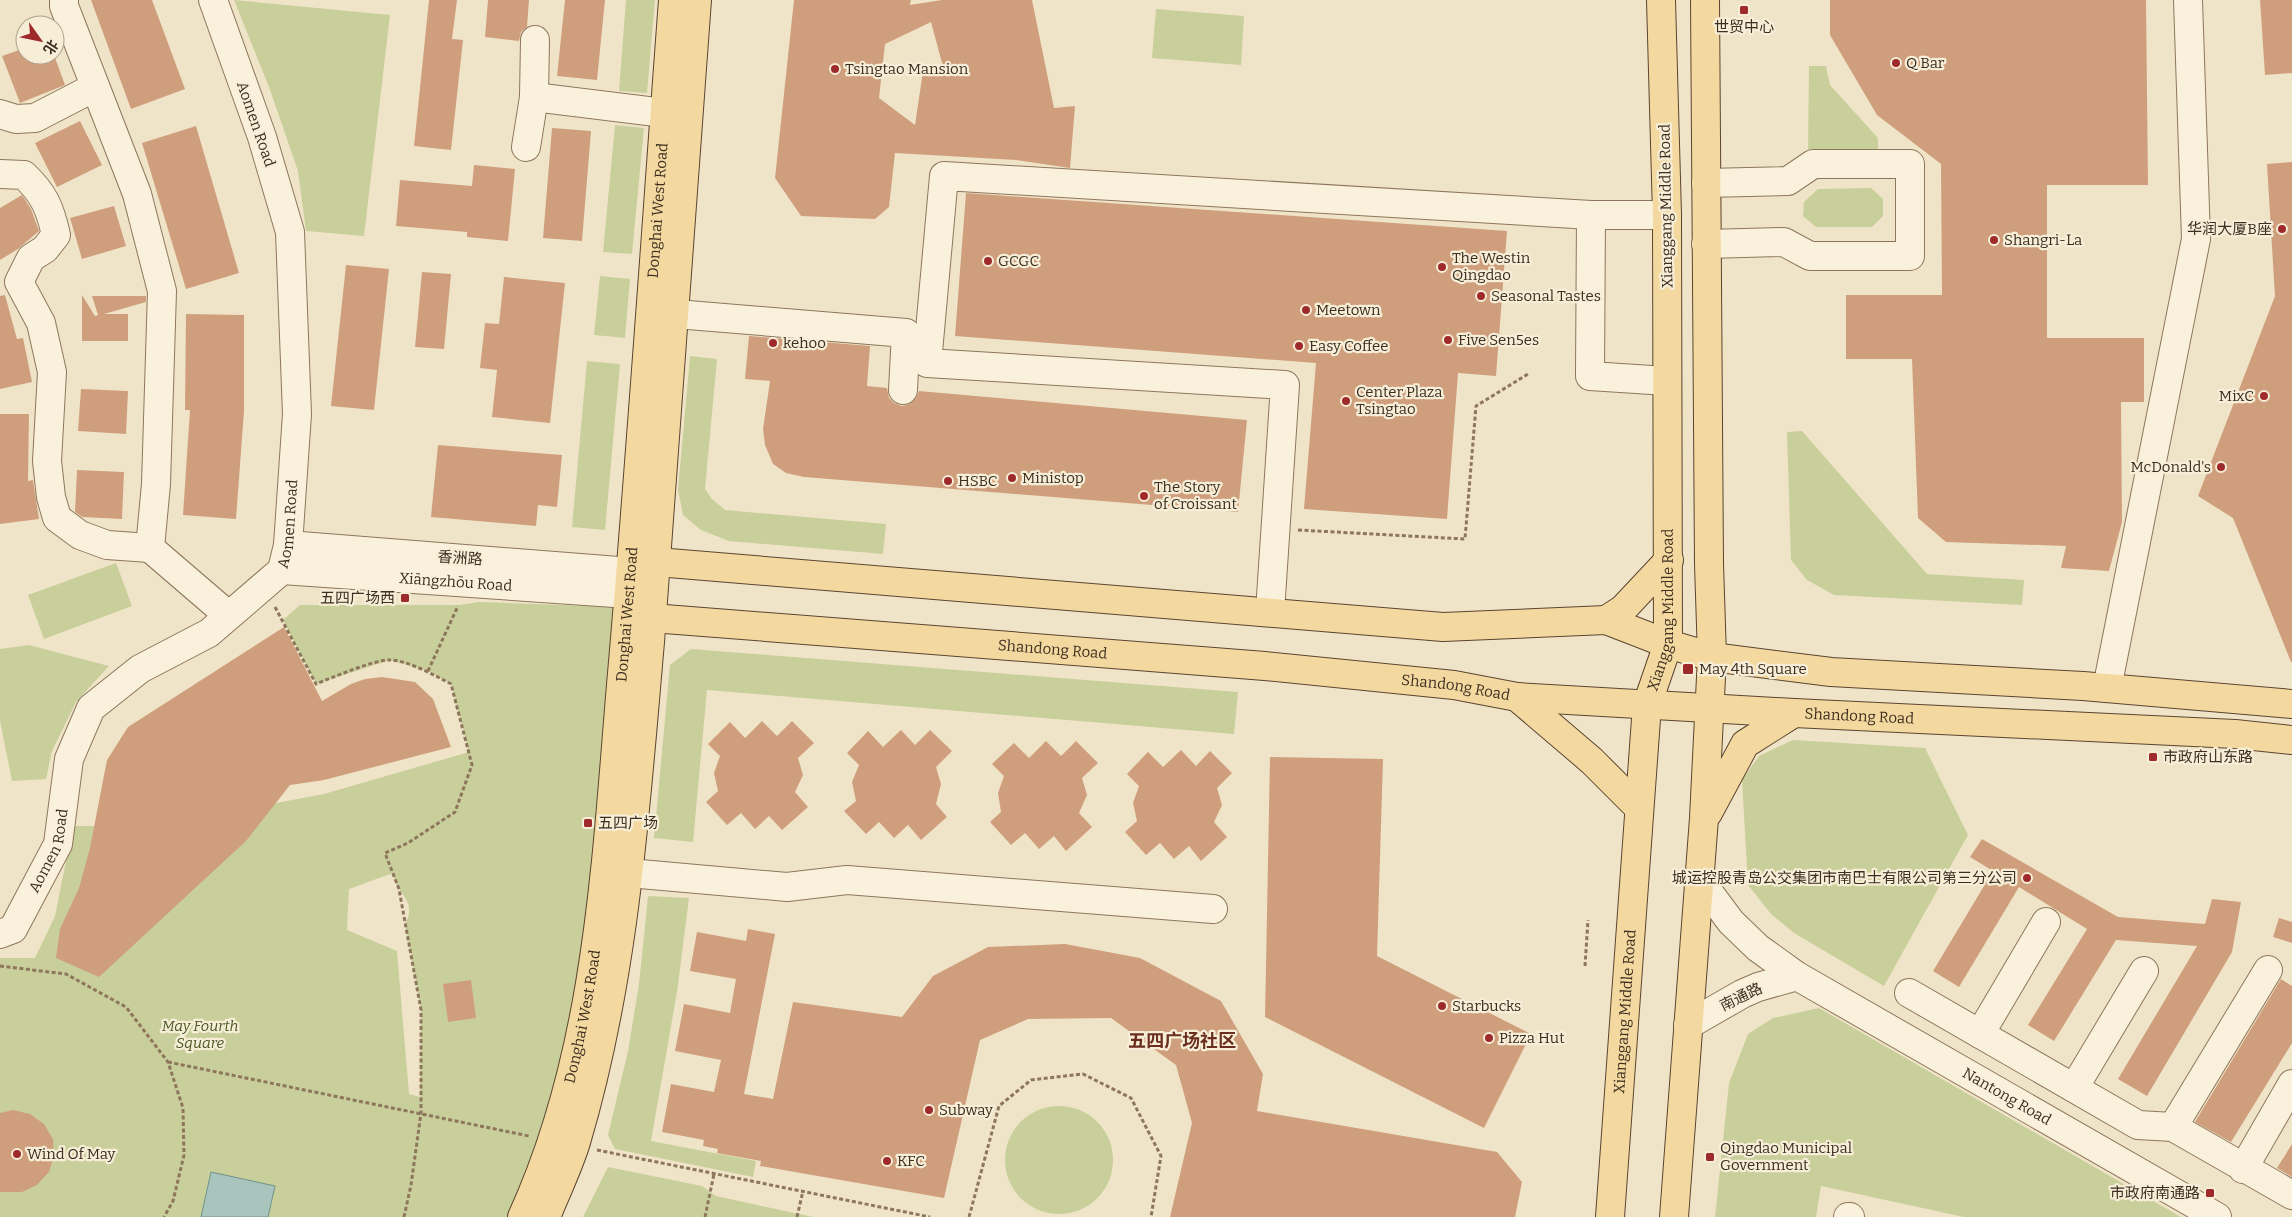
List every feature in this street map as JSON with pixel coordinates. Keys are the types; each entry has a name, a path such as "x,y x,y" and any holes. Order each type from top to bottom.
{"main road":[{"name":"Donghai West Road","path":"546,1217 563,1143 592,965 606,862 630,583 673,0"},
{"name":"Donghai West Road","path":"522,1217 563,1143 600,1054 618,959 629,873 658,562 697,0"},
{"name":"Xianggang Middle Road","path":"1610,1217 1646,705 1668,644 1667,215 1661,0"},
{"path":"1674,1217 1704,818 1712,658 1708,564 1705,0"},
{"path":"1606,620 1623,609 1669,560"},
{"path":"652,618 630,583 658,562 1443,627 1606,620 1668,644 1712,658 1831,672 2107,688 2292,704"},
{"name":"Shandong Road","path":"652,618 1265,666 1454,685 1517,697 1794,713 2235,734 2292,740"},
{"path":"1517,697 1592,761 1638,807"},
{"path":"1704,818 1745,744 1794,713"}],"street":[{"path":"64,0 64,6 137,194 162,291 156,484 150,548"},
{"name":"Aomen Road","path":"0,934 13,929 58,844 69,759 90,708 140,669 209,633 278,567 297,414 290,232 262,137 213,0"},
{"path":"2107,688 2196,239 2188,0"},
{"path":"526,147 534,97 535,40"},
{"path":"0,114 16,119 36,118 95,87"},
{"path":"534,97 664,113"},
{"path":"1706,183 1788,181 1813,164 1910,164 1910,256 1810,256 1784,242 1706,244"},
{"path":"0,174 24,175 39,189 51,211 56,234 45,249 31,258 19,282 41,323 52,372 47,461 51,497 57,518 80,535 107,545 150,548 228,615"},
{"path":"1270,612 1285,385 927,363 944,176 1545,212 1667,215"},
{"path":"1591,214 1590,376 1667,381"},
{"path":"676,314 906,333 902,390"},
{"name":"香洲路","path":"278,567 630,583"},
{"name":"Xiāngzhōu Road","path":"278,567 470,583 630,583"},
{"path":"629,873 787,887 847,880 1213,909"},
{"name":"Nantong Road","path":"1699,878 1731,922 1758,948 1797,976 2217,1217"},
{"path":"1980,1034 2046,922"},
{"path":"2173,1127 2268,970"},
{"path":"2074,1088 2144,971"},
{"name":"南通路","path":"1688,1025 1742,994 1758,987 1797,976"},
{"path":"1909,993 2138,1125 2173,1127 2243,1169 2292,1195"},
{"path":"2243,1169 2292,1084"}],"path":[{"path":"1275,529 1465,539 1476,406 1528,374"},
{"path":"278,567 287,627 316,684 347,672 390,660 428,672 451,684 472,764 455,812 408,843 385,853 399,889 421,1010 421,1113 411,1186 404,1217"},
{"path":"428,672 470,583"},
{"path":"1585,966 1588,920"},
{"path":"0,966 66,974 126,1007 168,1062 183,1108 184,1155 173,1201 164,1217"},
{"path":"168,1062 930,1217"},
{"path":"969,1217 999,1106 1031,1080 1084,1074 1131,1098 1161,1156 1151,1217"},
{"path":"704,1217 714,1174"},
{"path":"797,1217 803,1191"}],"green space":[{"path":"234,0 390,15 364,236 306,231 298,171 269,87"},
{"path":"626,0 655,0 647,93 619,91"},
{"path":"1156,9 1244,16 1241,65 1152,58"},
{"path":"1809,66 1826,66 1830,85 1878,138 1878,150 1808,150"},
{"path":"615,125 644,128 632,254 603,252"},
{"path":"1871,188 1883,199 1883,216 1872,227 1816,227 1803,216 1804,202 1818,189"},
{"path":"600,276 630,279 625,338 594,335"},
{"path":"690,356 717,359 705,489 711,498 725,510 886,524 883,554 729,541 701,530 683,515 678,490"},
{"path":"587,361 620,364 605,530 572,527"},
{"path":"1802,431 1927,574 2024,580 2022,605 1834,595 1807,580 1791,560 1787,432"},
{"path":"116,563 132,606 44,639 28,595"},
{"name":"May Fourth Square","path":"479,602 617,607 582,982 548,1128 510,1217 0,1217 0,958 35,958 55,916 73,826 122,826 224,813 324,794 469,752 451,684 428,671 390,660 316,684 283,620 300,605 459,605","holes":["393,873 397,886 407,901 409,909 408,918 405,923 421,1010 420,1097 409,1094 397,951 347,930 349,889"]},
{"path":"29,645 109,666 76,702 52,751 46,779 12,781 0,721 0,649"},
{"path":"691,649 1238,692 1234,734 707,690 693,842 654,838 670,665"},
{"path":"1793,740 1925,748 1968,835 1884,986 1794,933 1771,914 1748,885 1742,780 1759,756"},
{"path":"648,896 689,898 677,992 651,1141 756,1161 753,1177 615,1149 608,1135 628,1051 639,984"},
{"path":"1819,1008 2181,1217 1964,1217 1821,1186 1816,1217 1715,1217 1729,1083 1748,1034 1773,1018"},
{"path":"1059,1106 1080,1110 1097,1122 1109,1139 1113,1160 1109,1181 1097,1198 1080,1210 1059,1214 1038,1210 1021,1198 1009,1181 1005,1160 1009,1139 1021,1122 1038,1110"},
{"path":"608,1167 702,1186 716,1196 813,1217 583,1217"}],"water":[{"path":"211,1172 275,1186 268,1217 201,1217"}],"building":[{"path":"91,0 152,0 185,89 131,109"},
{"path":"429,0 457,0 452,39 463,40 451,150 414,146"},
{"path":"488,0 529,0 527,27 521,32 519,41 485,37"},
{"path":"565,0 605,0 597,80 557,76"},
{"path":"794,0 911,0 910,5 942,0 1032,0 1054,108 1075,106 1070,168 1016,160 895,153 889,207 875,219 801,216 775,178","holes":["931,22 945,74 923,71 915,125 879,98 885,44"]},
{"name":"Shangri-La","path":"1830,0 2146,0 2148,185 2047,185 2047,338 2144,338 2144,402 2121,402 2122,522 2109,571 2061,568 2066,546 1946,542 1918,518 1912,359 1846,359 1846,295 1942,295 1941,164 1877,115 1830,35"},
{"path":"2260,0 2292,0 2292,73 2265,75"},
{"path":"15,51 15,65 58,65 65,85 20,103 2,56"},
{"path":"80,121 102,165 57,187 35,143"},
{"path":"196,126 239,273 186,289 142,143"},
{"path":"552,128 591,131 582,241 543,238"},
{"name":"MixC","path":"2292,162 2291,662 2233,518 2198,496 2275,296 2267,164"},
{"path":"474,165 515,169 508,241 467,237 467,232 396,226 400,180 472,186"},
{"path":"966,193 1507,231 1496,376 1458,373 1447,519 1304,509 1316,363 955,336"},
{"path":"22,195 31,209 39,231 18,249 0,260 0,208"},
{"path":"114,206 126,246 82,259 70,218"},
{"path":"346,265 389,269 374,410 331,406"},
{"path":"422,272 451,274 444,349 415,347"},
{"path":"504,277 565,283 550,423 492,417 497,370 480,368 485,323 499,324"},
{"path":"5,295 17,339 23,338 32,382 0,389 0,296"},
{"path":"82,295 95,316 98,315 92,296 146,296 146,302 104,314 128,314 128,341 82,341"},
{"path":"186,314 244,315 244,411 236,519 183,515 190,410 185,410"},
{"path":"749,336 870,346 867,386 887,388 889,398 894,403 902,406 910,404 916,398 919,391 1247,420 1238,512 804,477 786,473 773,464 765,445 763,429 770,381 745,379"},
{"path":"81,389 128,391 126,434 78,431"},
{"path":"0,414 29,414 28,481 33,480 39,519 0,524"},
{"path":"438,445 562,455 557,507 538,505 536,526 431,517"},
{"path":"77,470 124,472 122,519 82,517 75,512"},
{"path":"284,627 322,701 351,684 365,679 382,677 415,682 433,699 451,747 324,780 290,785 246,841 99,977 56,958 60,929 79,888 90,848 107,760 128,727"},
{"path":"762,721 777,736 792,721 814,743 798,758 803,775 795,792 808,807 782,830 769,816 755,829 741,813 727,825 706,802 718,791 714,773 720,756 708,744 730,722 745,738"},
{"path":"901,730 915,745 930,730 952,751 936,767 941,784 936,804 947,817 921,840 908,825 894,838 879,822 866,834 844,811 856,801 852,782 859,765 847,753 868,731 883,747"},
{"path":"1046,741 1061,756 1076,741 1098,763 1082,778 1087,795 1079,813 1092,827 1066,851 1054,836 1039,849 1025,833 1011,845 990,822 1001,812 998,793 1004,776 992,764 1014,743 1029,758"},
{"path":"1181,750 1196,766 1210,751 1232,773 1217,788 1222,805 1214,822 1227,837 1201,861 1189,846 1174,859 1160,843 1146,855 1125,832 1137,821 1133,803 1139,786 1127,774 1148,752 1163,767"},
{"path":"1270,757 1383,759 1377,956 1531,1034 1484,1128 1265,1017"},
{"path":"1982,839 2118,917 2205,924 2212,899 2241,902 2232,952 2147,1096 2118,1079 2197,946 2116,940 2054,1041 2028,1025 2087,929 2019,887 1959,987 1933,971 1993,871 1970,857"},
{"path":"2279,918 2292,922 2292,943 2273,937"},
{"path":"748,929 775,934 744,1094 773,1099 793,1002 902,1017 933,976 988,947 1065,944 1140,958 1221,1001 1263,1074 1257,1111 1497,1152 1522,1182 1515,1217 1170,1217 1192,1123 1176,1065 1111,1018 1028,1019 980,1040 944,1198 760,1166 761,1161 717,1153 718,1149 703,1146 704,1140 662,1132 671,1084 714,1092 721,1060 675,1051 684,1004 730,1013 736,979 690,971 697,932 746,941"},
{"path":"2281,979 2292,986 2292,1043 2231,1142 2195,1122"},
{"path":"471,980 476,1018 448,1022 443,984"},
{"path":"13,1110 30,1114 44,1124 53,1139 54,1156 49,1172 37,1185 22,1192 0,1192 0,1113"},
{"path":"2292,1144 2292,1177 2277,1168"}],"place":[{"name":"世贸中心","path":"1744,10"},
{"name":"Q Bar","path":"1896,63"},
{"name":"Tsingtao Mansion","path":"835,69"},
{"name":"华润大厦B座","path":"2282,229"},
{"name":"Shangri-La","path":"1994,240"},
{"name":"GCGC","path":"988,261"},
{"name":"The Westin Qingdao","path":"1442,267"},
{"name":"Seasonal Tastes","path":"1481,296"},
{"name":"Meetown","path":"1306,310"},
{"name":"Five Sen5es","path":"1448,340"},
{"name":"kehoo","path":"773,343"},
{"name":"Easy Coffee","path":"1299,346"},
{"name":"MixC","path":"2264,396"},
{"name":"Center Plaza Tsingtao","path":"1346,401"},
{"name":"McDonald's","path":"2221,467"},
{"name":"Ministop","path":"1012,478"},
{"name":"HSBC","path":"948,481"},
{"name":"The Story of Croissant","path":"1144,496"},
{"name":"五四广场西","path":"405,598"},
{"name":"May 4th Square","path":"1688,669"},
{"name":"市政府山东路","path":"2153,757"},
{"name":"五四广场","path":"588,823"},
{"name":"城运控股青岛公交集团市南巴士有限公司第三分公司","path":"2027,878"},
{"name":"Starbucks","path":"1442,1006"},
{"name":"Pizza Hut","path":"1489,1038"},
{"name":"Subway","path":"929,1110"},
{"name":"Wind Of May","path":"17,1154"},
{"name":"Qingdao Municipal Government","path":"1710,1157"},
{"name":"KFC","path":"887,1161"},
{"name":"市政府南通路","path":"2210,1193"}],"district":[{"name":"五四广场社区","path":"1182,1041"}]}
